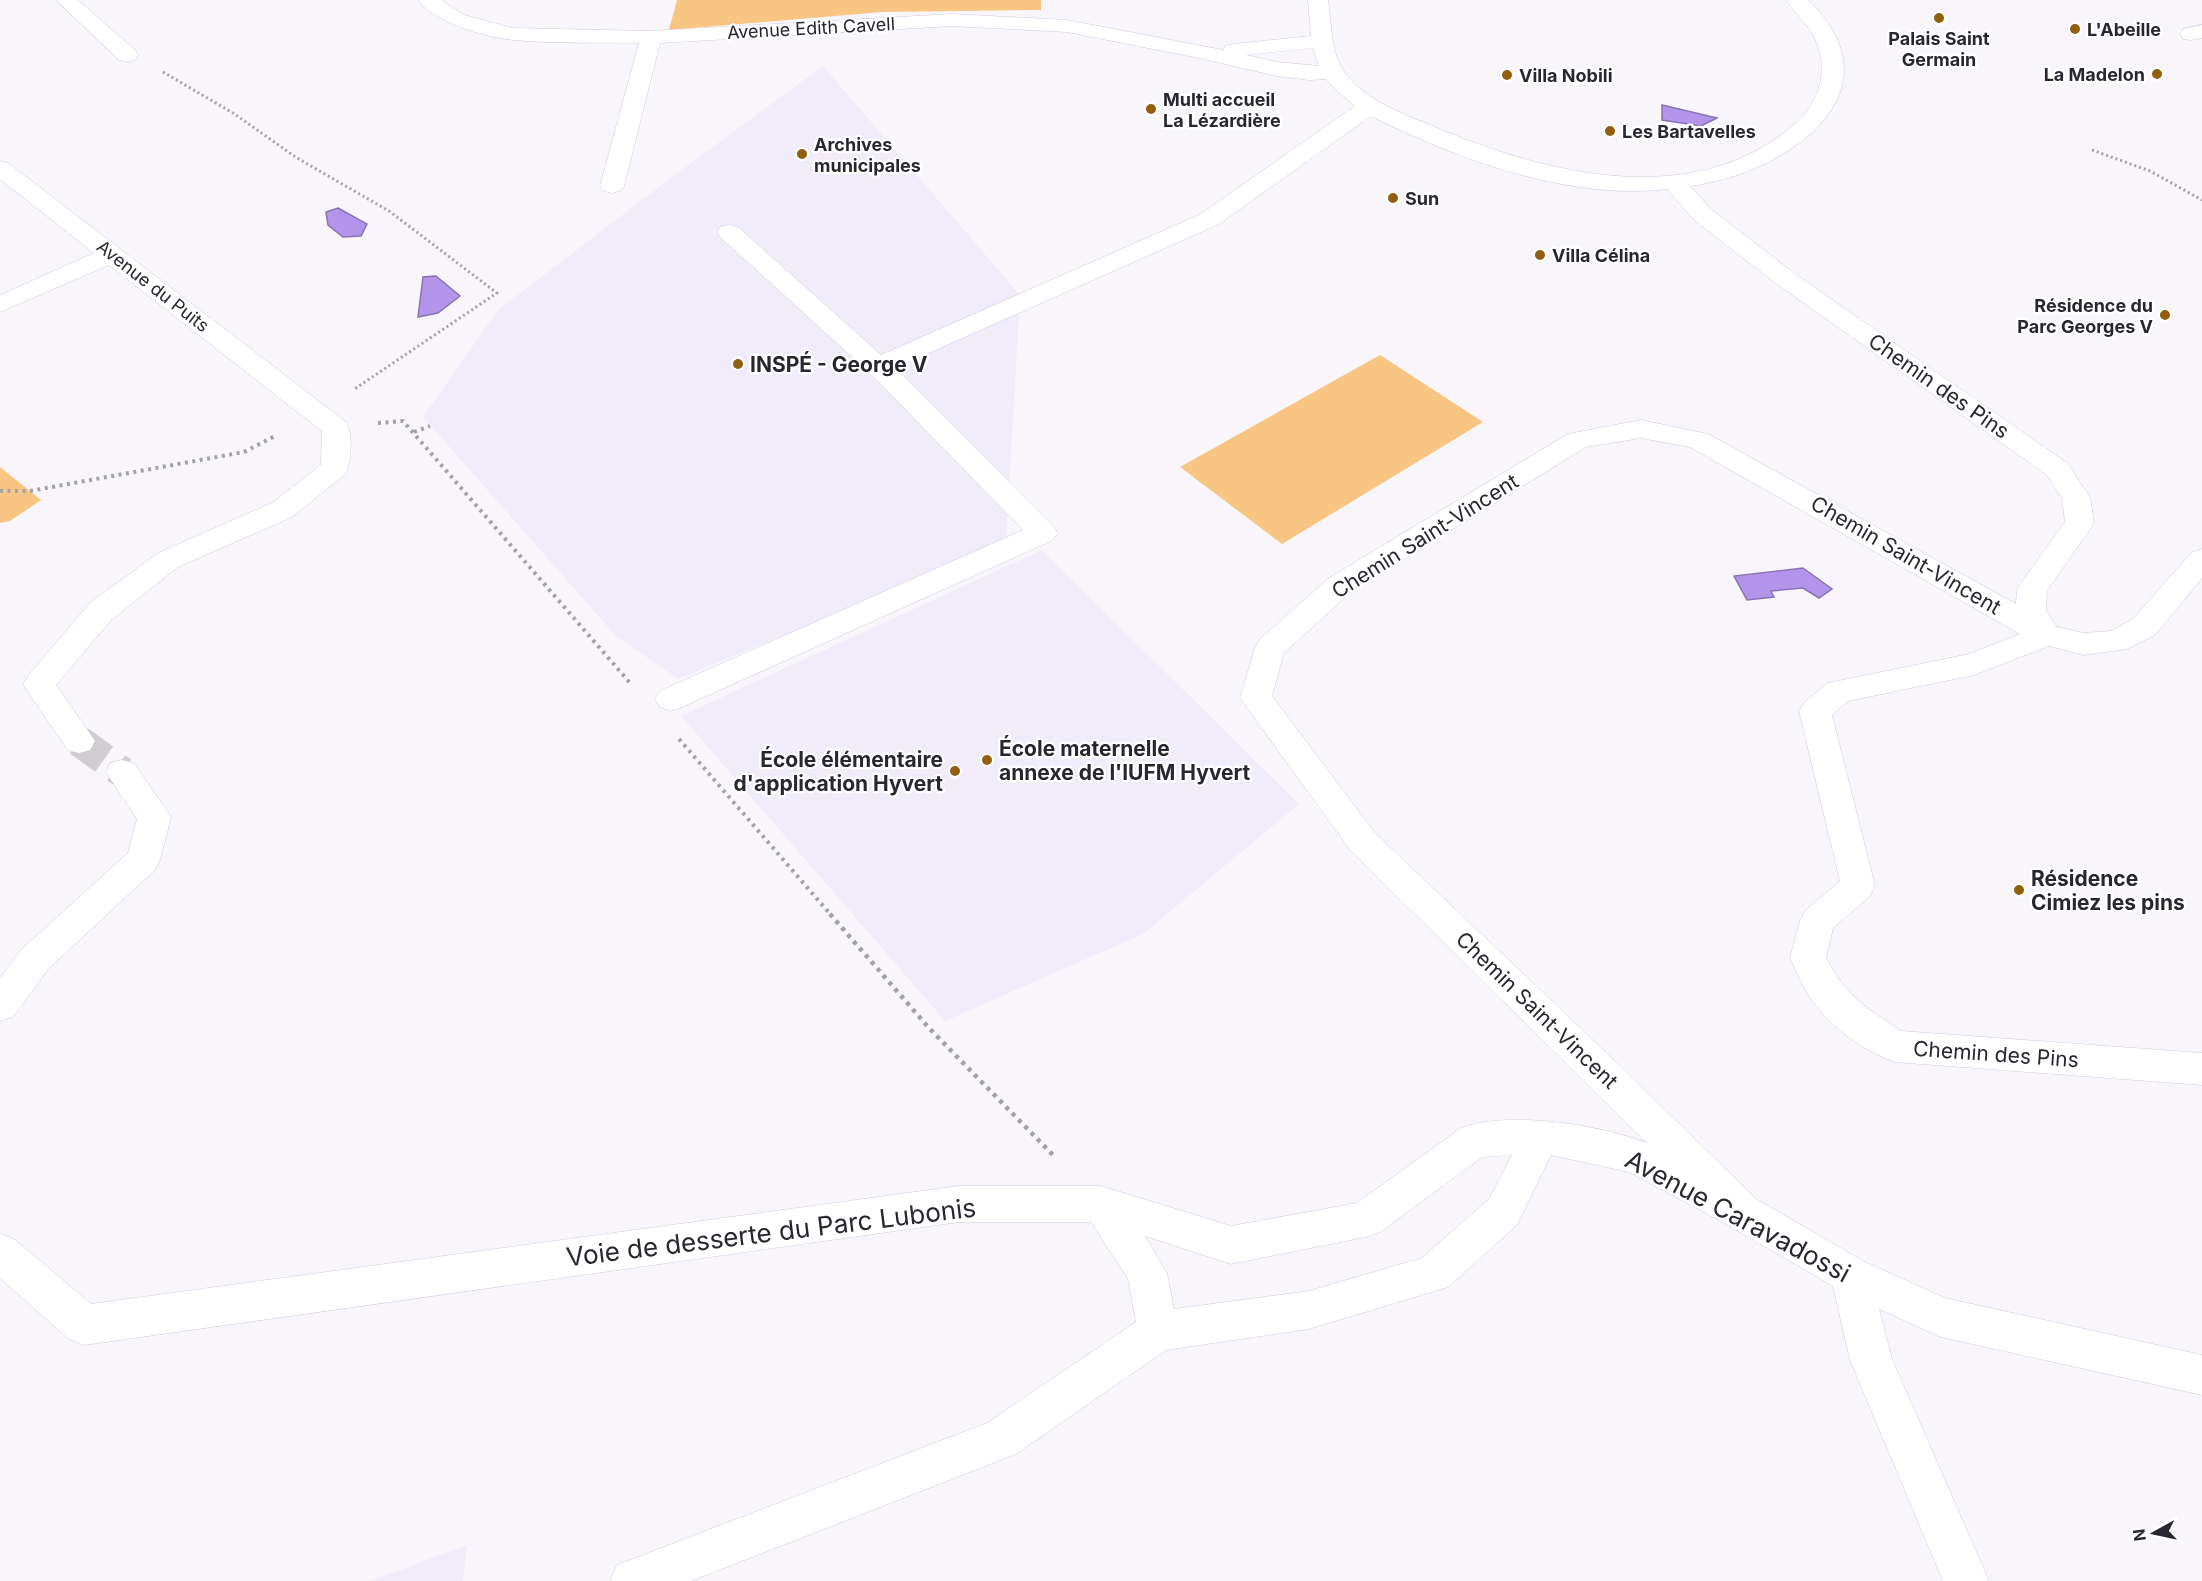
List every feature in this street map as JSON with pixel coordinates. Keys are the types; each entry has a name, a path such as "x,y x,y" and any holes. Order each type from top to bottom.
{"street":[{"path":"66,0 126,55"},
{"name":"Avenue Edith Cavell","path":"428,0 441,11 457,19 512,34 651,37 952,20 1067,26 1199,51 1277,69 1310,73 1332,72"},
{"path":"1318,0 1322,41 1332,72 1349,92 1370,106 1466,149 1554,174 1637,184 1673,181 1742,167 1771,154 1808,124 1824,105 1833,83 1834,60 1826,37 1806,9 1796,0"},
{"path":"612,186 651,37"},
{"name":"Avenue Edith Cavell","path":"1199,51 1245,50 1322,41"},
{"path":"878,366 1210,219 1370,106"},
{"name":"Avenue du Puits","path":"0,168 320,415"},
{"name":"Chemin des Pins","path":"1673,181 1703,214 1786,279 2057,469 2076,497 2080,523 2032,590 2031,612 2047,635 1974,664 1839,691 1815,711 1858,886 1817,921 1808,958 1824,989 1848,1016 1895,1046 2202,1069"},
{"path":"671,699 1043,533 878,366 729,232"},
{"path":"0,304 112,254"},
{"path":"79,741 39,684 100,612 168,560 282,510 335,468 320,415"},
{"name":"Chemin Saint-Vincent","path":"1742,1212 1603,1073 1363,842 1256,698 1270,648 1340,585 1578,440 1641,429 1698,440 1760,472 2047,635"},
{"path":"2047,635 2084,644 2116,641 2144,627 2202,559"},
{"path":"0,1006 35,959 143,860 154,817 122,772"},
{"path":"633,1581 1001,1439 1158,1331 1309,1310 1434,1274 1503,1212 1541,1136"},
{"name":"Avenue Caravadossi","path":"1541,1136 1636,1156 1742,1212 1851,1275 1941,1317 2202,1375"},
{"name":"Voie de desserte du Parc Lubonis","path":"0,1252 84,1325 959,1204 1101,1204 1231,1245 1366,1219 1476,1140 1541,1136"},
{"path":"1101,1204 1147,1273 1158,1331"},
{"path":"1851,1275 1871,1360 1966,1581"}],"path":[{"path":"0,491 30,491 244,452 320,415 497,293 389,211 297,158 233,113 157,68 126,55"},
{"path":"2092,150 2150,171 2202,200"},
{"path":"320,415 404,421 632,685"},
{"path":"414,432 430,426"},
{"path":"671,730 929,1028 1101,1204"}],"shaded area":[{"path":"677,0 1041,0 1041,10 882,12 669,30"},
{"name":"INSPÉ - George V","path":"823,66 1020,295 1006,544 678,679 615,635 423,417 498,310 672,177"},
{"path":"1662,105 1717,118 1701,126 1662,120"},
{"path":"338,208 367,224 361,236 343,237 328,225 326,212"},
{"path":"436,276 460,296 438,313 418,317 423,277"},
{"path":"1380,355 1483,422 1282,544 1180,467"},
{"path":"0,467 41,500 10,521 0,523"},
{"name":"École maternelle annexe de l'IUFM Hyvert","path":"1042,550 1299,804 1143,934 945,1021 681,716"},
{"path":"1803,568 1832,589 1819,598 1803,588 1771,591 1774,597 1747,600 1734,576"},
{"path":"467,1545 463,1581 370,1581 424,1561"}],"tunnel":[{"path":"79,741 122,772"}],"place":[{"name":"Palais Saint Germain","path":"1939,18"},
{"name":"L'Abeille","path":"2075,29"},
{"name":"La Madelon","path":"2157,74"},
{"name":"Villa Nobili","path":"1507,75"},
{"name":"Multi accueil La Lézardière","path":"1151,109"},
{"name":"Les Bartavelles","path":"1610,131"},
{"name":"Archives municipales","path":"802,154"},
{"name":"Sun","path":"1393,198"},
{"name":"Villa Célina","path":"1540,255"},
{"name":"Résidence du Parc Georges V","path":"2165,315"},
{"name":"INSPÉ - George V","path":"738,364"},
{"name":"École maternelle annexe de l'IUFM Hyvert","path":"987,760"},
{"name":"École élémentaire d'application Hyvert","path":"955,771"},
{"name":"Résidence Cimiez les pins","path":"2019,890"}]}
